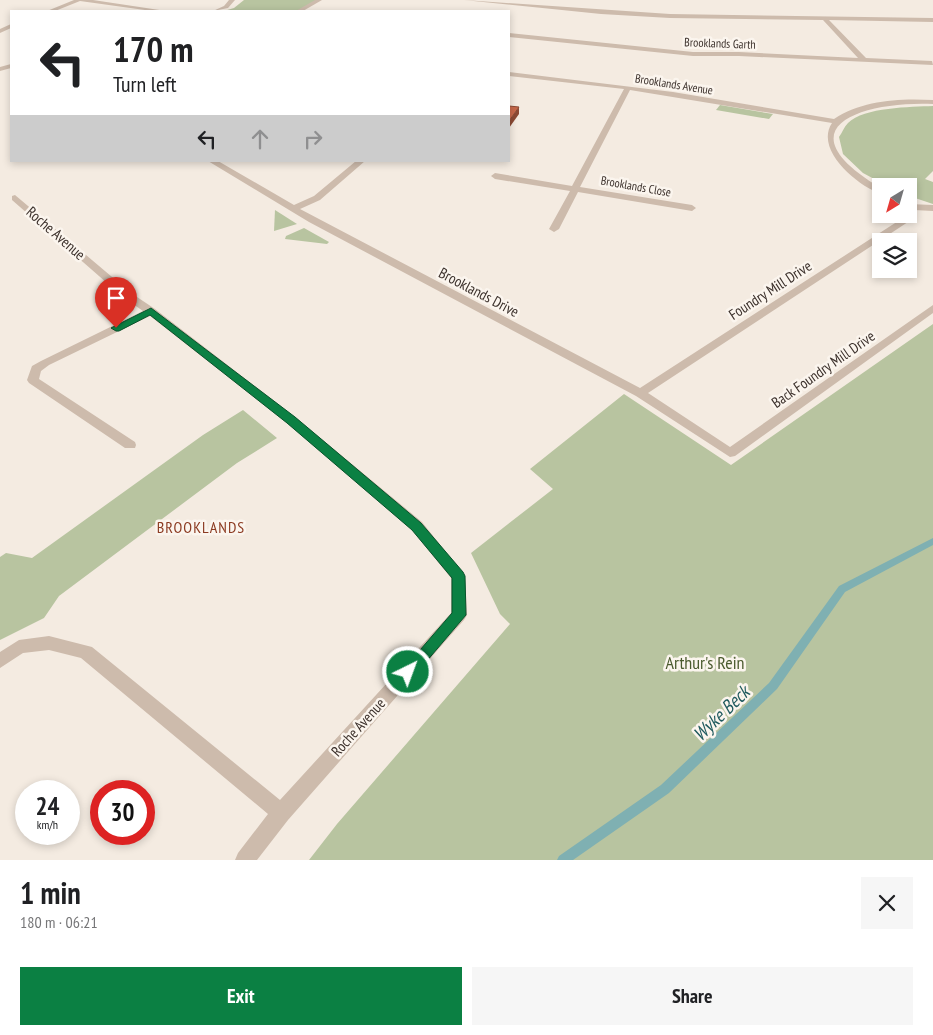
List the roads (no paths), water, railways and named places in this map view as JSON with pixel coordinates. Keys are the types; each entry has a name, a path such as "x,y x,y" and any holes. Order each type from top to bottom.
{"street":[{"path":"53,10 80,0 155,10"},
{"path":"218,10 226,7 232,0"},
{"path":"301,10 319,0"},
{"path":"467,0 670,16 933,20"},
{"path":"495,10 500,4"},
{"path":"824,18 865,61"},
{"name":"Brooklands Garth","path":"510,35 693,54 739,54 932,63"},
{"name":"Brooklands Avenue","path":"510,74 628,88 836,122"},
{"name":"Brooklands Close","path":"554,229 628,88"},
{"path":"872,185 848,168 833,151 830,136 836,122 844,116 866,108 895,103 933,102"},
{"name":"Brooklands Drive","path":"214,162 293,209 640,393 730,453"},
{"path":"293,209 316,198 360,162"},
{"name":"Brooklands Close","path":"496,176 692,208"},
{"name":"Roche Avenue","path":"15,198 127,294 291,420 417,526 458,576 459,615 281,813 245,860"},
{"path":"918,207 933,208"},
{"name":"Foundry Mill Drive","path":"640,393 900,223"},
{"name":"Back Foundry Mill Drive","path":"730,453 839,377 933,308"},
{"path":"130,445 33,380 36,369 45,363 151,311"},
{"path":"0,661 19,647 49,643 86,652 281,813"}],"waterway":[{"name":"Wyke Beck","path":"563,860 665,789 773,686 842,589 933,541"}],"district":[{"name":"BROOKLANDS","path":"201,527"}],"park label":[{"name":"Arthur's Rein","path":"705,662"}]}
